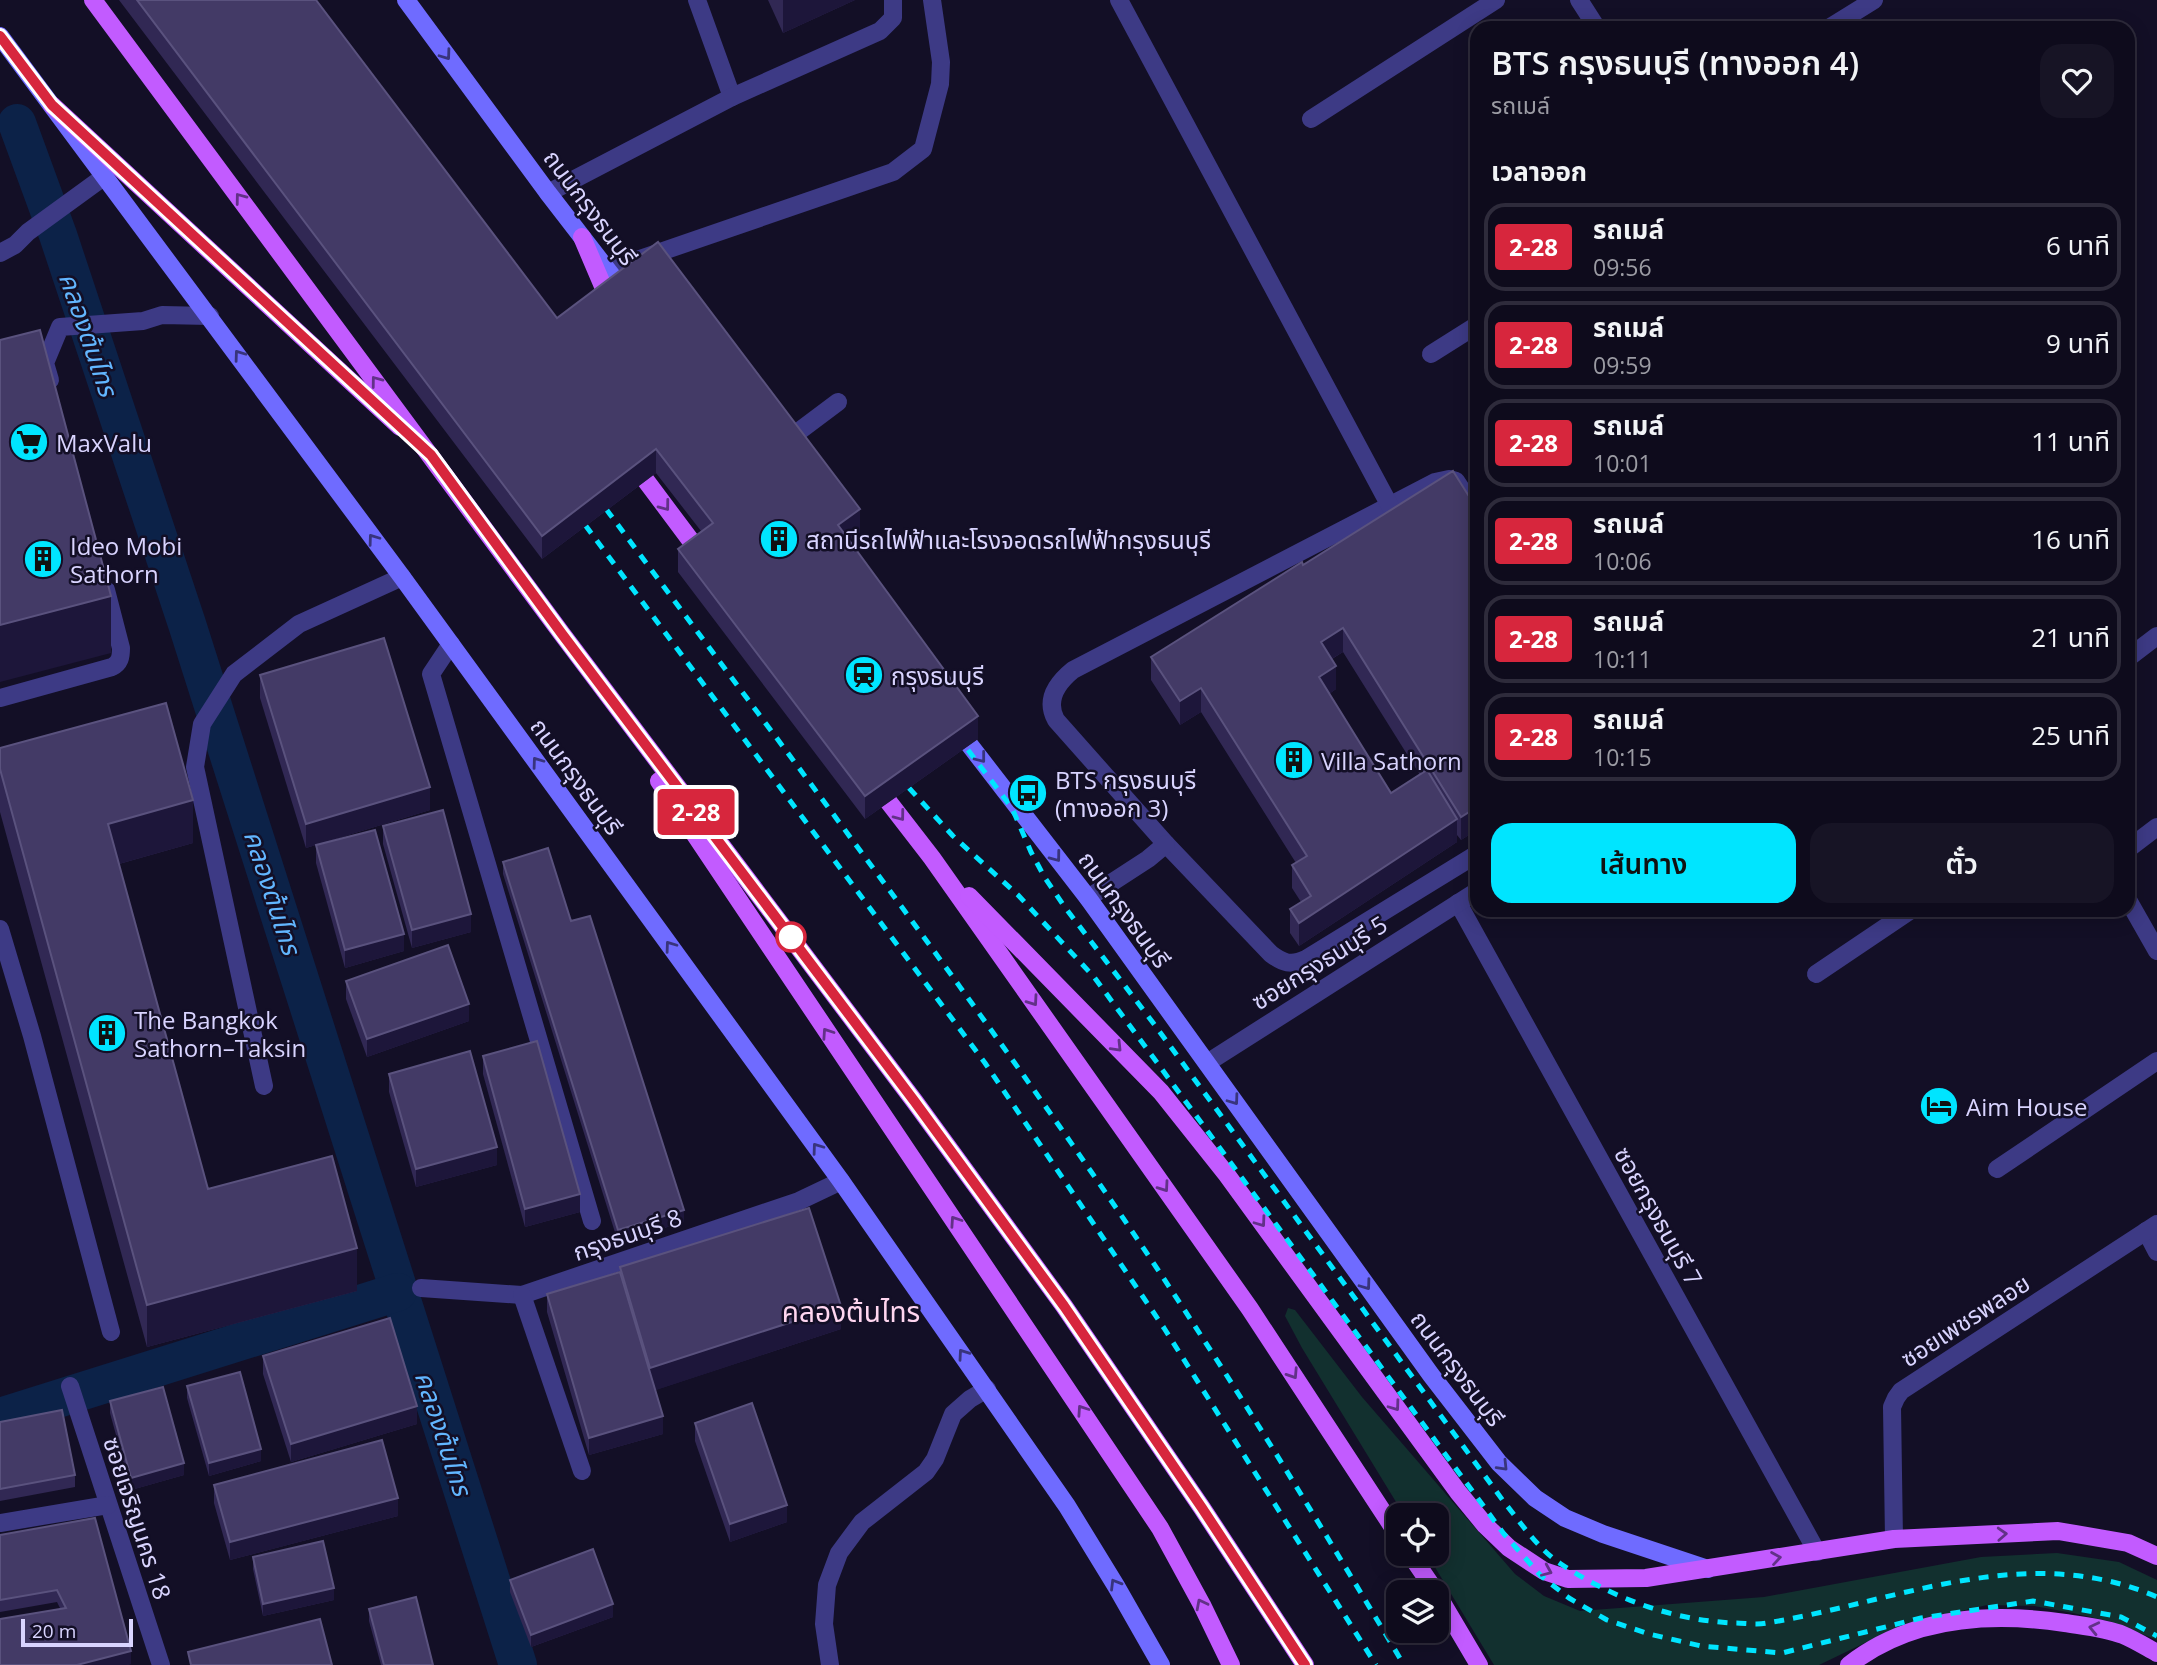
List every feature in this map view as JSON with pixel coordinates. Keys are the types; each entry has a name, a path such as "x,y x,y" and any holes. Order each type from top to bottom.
{"main road":[{"path":"93,0 562,634 915,1102 1064,1306 1305,1665"},
{"name":"ถนนกรุงธนบุรี","path":"406,0 640,313"},
{"name":"ถนนกรุงธนบุรี","path":"0,36 402,577 842,1181 1067,1506 1161,1665"},
{"path":"52,105 431,455"},
{"path":"582,237 620,326"},
{"path":"624,452 715,557"},
{"path":"562,634 1160,1528 1231,1665"},
{"name":"ถนนกรุงธนบุรี","path":"947,715 1088,898 1438,1384 1499,1462 1535,1498 1565,1518 1603,1534 1709,1569"},
{"path":"865,771 932,858 1251,1309 1386,1517"},
{"path":"932,858 1161,1092 1227,1175 1458,1492 1485,1525 1509,1548 1544,1571 1568,1579 1634,1579 1894,1539 2058,1531 2128,1543 2157,1556"},
{"path":"1449,1615 1479,1665"},
{"path":"1849,1665 1869,1649 1924,1627 1977,1619 2028,1618 2080,1625 2121,1634 2157,1653"}],"street":[{"path":"697,0 732,97"},
{"path":"548,193 732,97 880,31 893,18 893,0"},
{"path":"608,270 893,172 923,149 940,85 941,62 932,0"},
{"path":"1119,0 1390,506"},
{"path":"1311,119 1496,0"},
{"path":"1579,0 1592,21"},
{"path":"1840,21 1874,0"},
{"path":"0,253 15,246 28,232 106,176"},
{"path":"56,403 40,364 59,328 143,321 162,316 210,316"},
{"path":"1431,354 1470,330"},
{"path":"764,458 838,402"},
{"path":"1470,503 1452,479 1434,482 1073,670 1056,688 1051,705 1056,720 1166,844 1271,954 1285,963 1291,964 1306,959 1470,858"},
{"path":"264,1086 195,767 202,724 234,674 299,624 402,577"},
{"path":"0,698 112,667 119,662 121,648 103,578"},
{"path":"2135,653 2157,636"},
{"path":"451,644 431,674 592,1221"},
{"path":"2135,844 2157,827"},
{"path":"1088,898 1166,844"},
{"name":"ซอยกรุงธนบุรี 5","path":"1207,1063 1470,896"},
{"name":"ซอยกรุงธนบุรี 7","path":"1458,904 1817,1552"},
{"path":"2135,912 2157,951"},
{"path":"1816,974 1901,917"},
{"path":"0,929 32,1036 111,1332"},
{"path":"1997,1169 2157,1061"},
{"name":"กรุงธนบุรี 8","path":"421,1288 522,1295 799,1201 842,1181"},
{"name":"ซอยเพชรพลอย","path":"1894,1539 1892,1407 1901,1391 2151,1228 2157,1252"},
{"path":"522,1295 582,1471"},
{"name":"ซอยเจริญนคร 18","path":"70,1386 161,1665"},
{"path":"830,1665 824,1624 827,1585 839,1553 862,1522 926,1472 935,1459 953,1414 987,1389"},
{"path":"0,1523 108,1505"}],"green space":[{"path":"1288,1308 1295,1310 1362,1397 1515,1574 1544,1596 1580,1611 1764,1597 1981,1557 2057,1553 2119,1562 2157,1580 2157,1640 2112,1622 2073,1613 2034,1606 1987,1605 1902,1625 1819,1665 1494,1665 1449,1590 1449,1580 1443,1580 1434,1566 1449,1566 1449,1503 1397,1503 1285,1316"}],"building":[{"path":"137,0 316,0 557,318 658,242 860,509 838,525 978,716 865,796 678,549 713,523 656,449 542,536"},
{"name":"Ideo Mobi Sathorn","path":"40,330 111,596 0,625 0,340"},
{"path":"1453,471 1470,498 1470,811 1461,817 1343,628 1321,642 1336,666 1319,677 1391,793 1427,770 1457,819 1299,923 1290,909 1311,896 1292,865 1307,856 1201,688 1180,701 1151,657 1302,562 1303,565"},
{"path":"384,638 430,787 306,824 260,675"},
{"name":"The Bangkok Sathorn–Taksin","path":"166,703 193,800 108,824 208,1189 332,1156 357,1248 147,1305 0,769 0,748"},
{"path":"443,810 471,914 412,930 383,826"},
{"path":"375,830 404,934 345,950 316,845"},
{"path":"548,848 571,921 590,916 684,1210 618,1230 503,862"},
{"path":"448,945 469,1004 367,1039 346,981"},
{"path":"537,1041 580,1194 525,1209 483,1056"},
{"path":"470,1051 497,1147 416,1169 389,1074"},
{"path":"809,1208 841,1306 650,1368 620,1267"},
{"path":"620,1272 663,1416 589,1438 547,1294"},
{"path":"390,1318 417,1406 291,1444 263,1356"},
{"path":"240,1372 261,1449 209,1463 187,1386"},
{"path":"163,1387 184,1463 131,1478 110,1401"},
{"path":"752,1403 787,1505 730,1524 695,1423"},
{"path":"62,1410 75,1475 0,1489 0,1422"},
{"path":"382,1440 398,1498 230,1542 214,1485"},
{"path":"95,1518 131,1651 77,1665 0,1665 0,1619 66,1608 57,1590 0,1600 0,1535"},
{"path":"323,1541 334,1588 263,1604 253,1557"},
{"path":"593,1549 613,1604 531,1635 510,1580"},
{"path":"416,1597 433,1665 384,1665 369,1609"},
{"path":"320,1619 332,1665 191,1665 188,1652"}],"waterway":[{"name":"คลองต้นไทร","path":"17,123 58,235 187,624 518,1665"},
{"path":"0,1417 398,1292"}],"railway":[{"path":"595,494 1048,1109 1187,1313 1261,1429 1404,1665"},
{"path":"574,510 985,1063 1164,1328 1376,1665"},
{"path":"968,750 1012,808 1031,852 1064,906 1154,1024 1504,1502 1537,1543 1561,1564 1601,1587 1644,1606 1689,1618 1735,1623 1767,1623 1962,1581 2010,1575 2059,1574 2108,1581 2157,1597"},
{"path":"909,788 953,836 1018,895 1094,977 1504,1534 1541,1576 1569,1598 1607,1620 1649,1634 1701,1646 1782,1653 1921,1618 2033,1601 2121,1617 2157,1636"}],"bus line":[{"name":"2-28","path":"0,36 52,105 431,455 562,634 915,1102 1064,1306 1305,1665"}],"place":[{"name":"MaxValu","path":"29,442"},
{"name":"สถานีรถไฟฟ้าและโรงจอดรถไฟฟ้ากรุงธนบุรี","path":"779,539"},
{"name":"Ideo Mobi Sathorn","path":"43,559"},
{"name":"กรุงธนบุรี","path":"864,675"},
{"name":"Villa Sathorn","path":"1294,760"},
{"name":"BTS กรุงธนบุรี (ทางออก 3)","path":"1028,793"},
{"name":"The Bangkok Sathorn–Taksin","path":"107,1033"},
{"name":"Aim House","path":"1939,1106"}],"district":[{"name":"คลองต้นไทร","path":"851,1311"}]}
